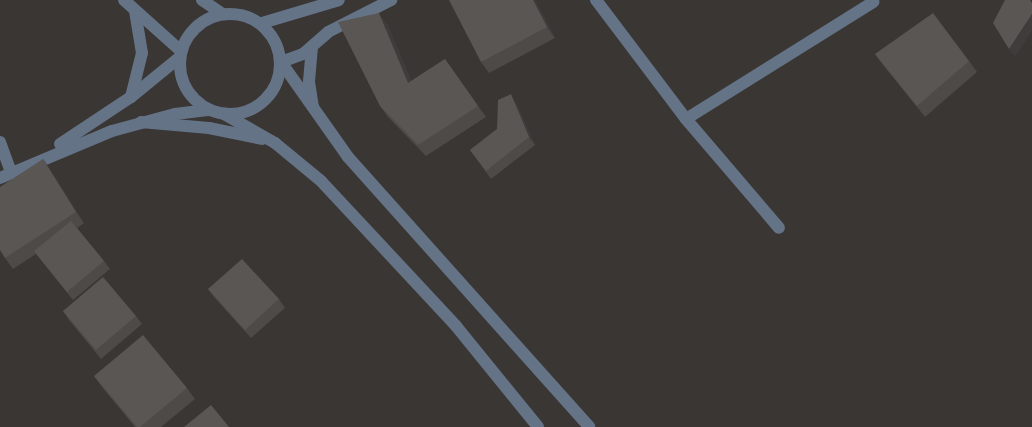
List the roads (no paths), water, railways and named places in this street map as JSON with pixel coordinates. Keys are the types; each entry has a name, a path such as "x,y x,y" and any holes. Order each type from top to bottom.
{"street":[{"path":"124,0 181,54 184,83 190,95 210,110 224,114 275,143 321,181 456,326 538,427"},
{"path":"202,0 222,13"},
{"path":"262,24 339,0"},
{"path":"281,62 312,48 328,32 391,0"},
{"path":"596,0 686,119 779,228"},
{"path":"686,119 873,2"},
{"path":"131,97 142,53 135,11"},
{"path":"0,142 5,175 35,160 131,97 181,54 196,26 222,13 235,13 262,24 272,34 281,62 315,115 348,158 589,427"},
{"path":"312,48 309,82 315,115"},
{"path":"224,114 253,109 264,101 279,77 281,62"},
{"path":"35,160 141,122 210,110"},
{"path":"141,122 209,128 275,143"}]}
